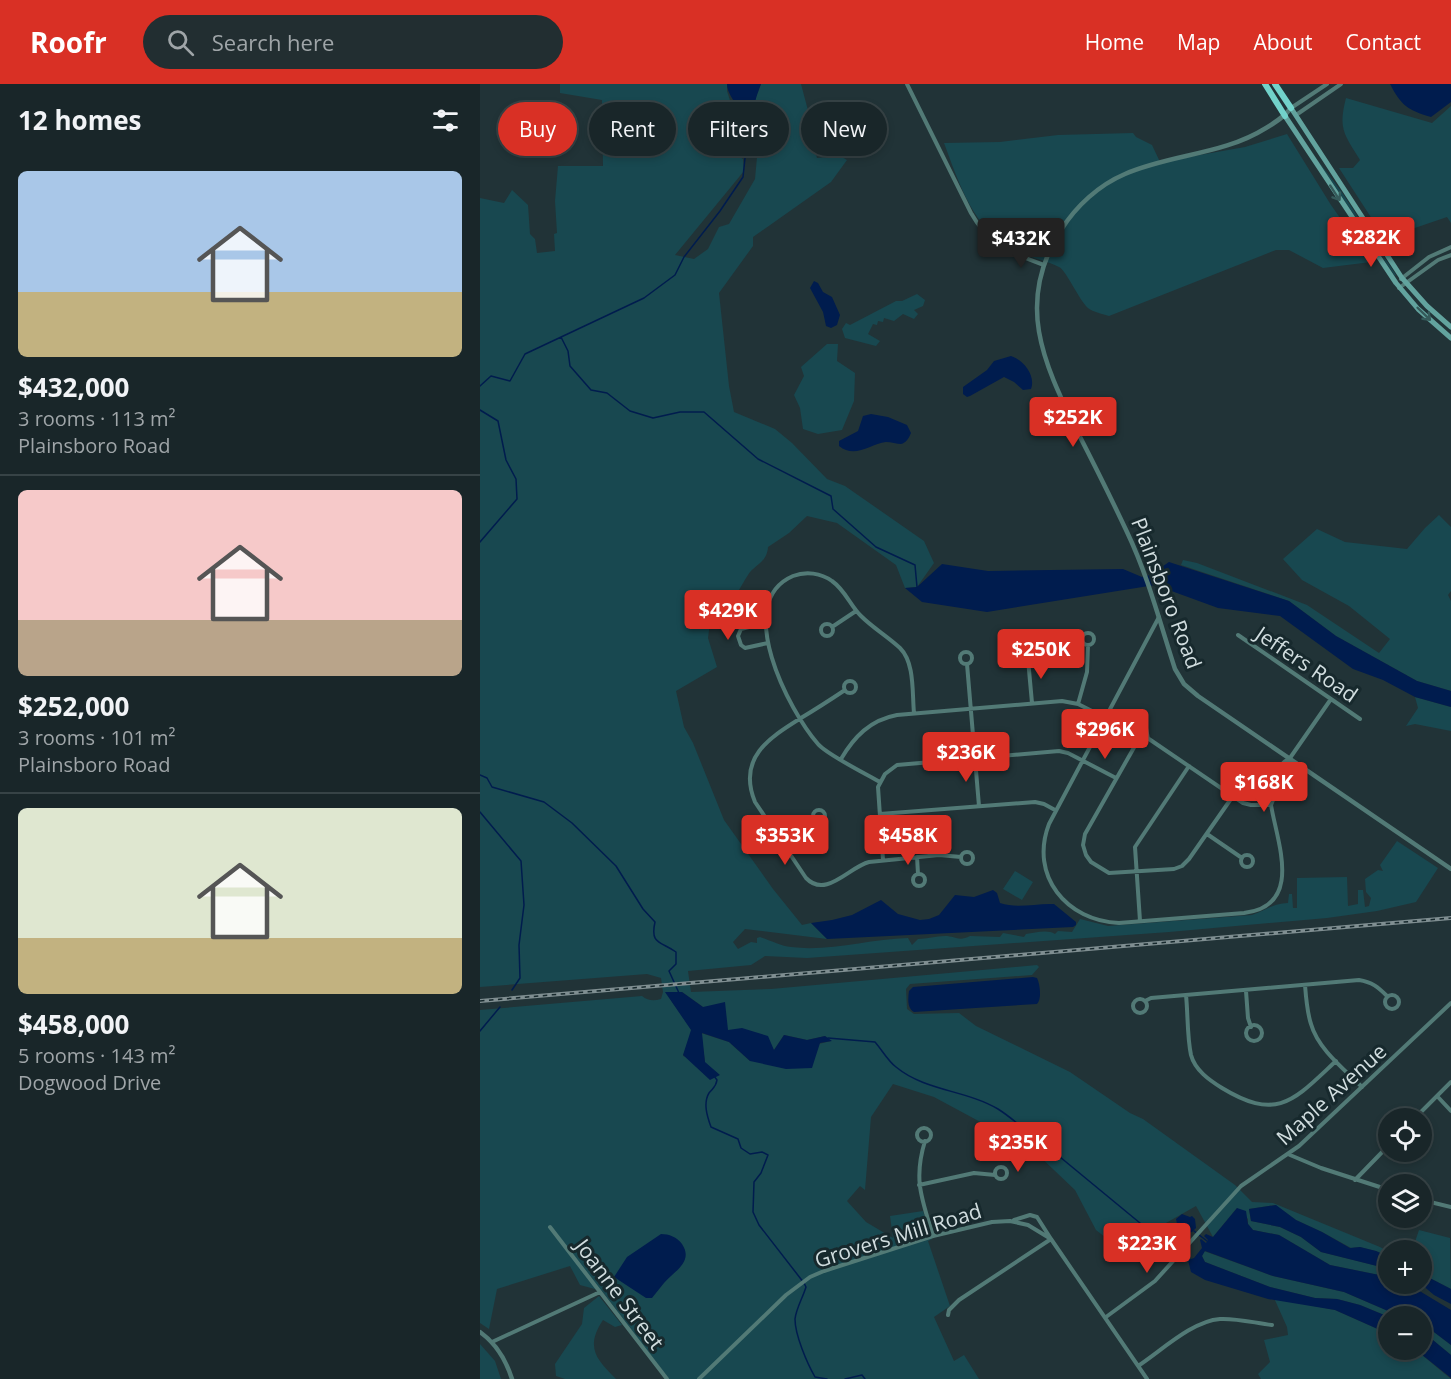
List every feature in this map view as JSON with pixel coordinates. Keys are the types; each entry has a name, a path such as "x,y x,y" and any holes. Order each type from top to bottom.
{"highway":[{"path":"1264,84 1285,116"},
{"path":"1275,84 1290,108"}],"main road":[{"path":"1290,108 1404,281 1451,327"},
{"path":"1285,116 1398,286 1418,309 1451,338"}],"street":[{"path":"907,84 981,230 1014,255 1044,265"},
{"path":"1285,116 1290,108 1327,84"},
{"path":"1285,116 1295,115 1341,84"},
{"name":"Plainsboro Road","path":"1285,116 1238,143 1206,153 1156,162 1119,177 1091,196 1066,221 1044,265 1038,291 1039,339 1056,390 1127,532 1145,574 1175,669 1184,684 1198,696 1451,868"},
{"path":"1398,286 1429,257 1451,247"},
{"path":"1404,281 1438,260 1451,255"},
{"path":"880,782 818,745 801,718 783,685 768,643 765,623 768,603 774,591 787,580 802,574 820,575 833,581 856,611 900,649 906,657 910,668 914,713"},
{"path":"832,627 856,611"},
{"path":"1159,617 1055,810 1045,835 1044,861 1051,882 1061,898 1077,912 1093,919 1112,923 1244,914 1256,911 1269,903 1281,886 1283,870 1269,792 1272,780 1331,699"},
{"path":"765,623 742,628 738,636 741,645 746,648 768,643"},
{"name":"Jeffers Road","path":"1238,634 1360,719"},
{"path":"1078,704 1088,672 1088,645"},
{"path":"1028,659 1032,703"},
{"path":"967,664 979,806"},
{"path":"845,690 764,743 756,755 750,774 755,802 785,847 808,880 819,886 830,884 863,863 943,855 961,857"},
{"path":"841,759 854,739 871,725 891,716 1062,701 1078,704 1104,717"},
{"path":"1148,739 1146,728 1139,725 1135,730 1138,741 1085,835 1083,849 1089,859 1105,872 1114,874 1181,867 1188,861 1233,796"},
{"path":"1138,741 1148,739 1246,804 1271,805"},
{"path":"883,860 878,792 880,782 888,770 899,765 1059,751 1116,778"},
{"path":"1271,805 1290,767 1290,758"},
{"path":"1140,921 1134,851 1136,844 1190,766"},
{"path":"880,814 1035,802 1055,810"},
{"path":"785,847 810,830 816,822"},
{"path":"1207,834 1242,858"},
{"path":"917,857 918,874"},
{"path":"1145,1001 1151,998 1359,980 1377,986 1387,996"},
{"path":"1305,986 1311,1024 1325,1049 1362,1087"},
{"path":"1246,991 1251,1027"},
{"path":"1186,995 1191,1054 1196,1066 1213,1082 1241,1099 1266,1106 1287,1101 1299,1095 1336,1060"},
{"name":"Maple Avenue","path":"1106,1317 1155,1281 1241,1186 1289,1154 1451,1003"},
{"path":"1256,1026 1261,1029 1259,1040 1253,1041 1248,1037 1247,1032 1251,1027 1256,1026"},
{"path":"1425,1108 1451,1082"},
{"path":"1437,1096 1451,1111"},
{"path":"926,1142 919,1164 919,1185 933,1236"},
{"path":"1289,1154 1314,1166 1378,1187"},
{"path":"1355,1180 1378,1156"},
{"path":"919,1185 974,1173 995,1175"},
{"path":"1432,1202 1451,1207"},
{"path":"948,1315 948,1310 959,1300 1051,1239 1034,1215 1010,1221"},
{"name":"Grovers Mill Road","path":"699,1379 766,1313 810,1277 836,1266 933,1236 992,1222 1010,1221 1037,1229 1051,1239 1147,1379"},
{"name":"Joanne Street","path":"550,1227 667,1379"},
{"path":"492,1342 600,1292"},
{"path":"1138,1366 1178,1337 1215,1320 1226,1319 1272,1325"},
{"path":"481,1333 492,1342 506,1361 512,1379"}],"shaded area":[{"path":"560,84 727,84 731,102 688,102 688,156 738,156 743,159 744,171 675,255 694,259 708,249 719,227 729,224 755,179 757,156 789,156 789,102 755,102 761,84 801,84 806,102 801,102 801,156 816,156 817,158 840,156 847,160 831,182 753,237 753,246 719,293 734,412 775,429 827,479 845,486 924,541 934,563 917,587 905,588 896,565 837,523 807,516 789,533 768,547 765,557 751,571 734,597 715,601 708,606 716,608 710,623 708,638 717,667 676,691 684,727 693,743 724,820 773,889 802,925 811,923 827,939 745,929 733,942 738,949 751,942 757,943 757,938 760,937 787,946 805,948 834,947 908,938 912,945 918,939 942,936 960,939 970,936 1000,937 1003,933 1024,937 1026,934 1041,932 1055,934 1058,931 1072,932 1080,919 1108,926 1252,915 1273,906 1288,903 1289,894 1292,894 1293,908 1297,908 1297,878 1347,877 1348,906 1358,904 1358,890 1363,890 1365,907 1369,906 1371,898 1366,892 1365,879 1378,870 1383,871 1380,865 1397,841 1438,868 1416,902 1377,911 1327,918 1169,932 807,958 765,956 751,965 688,971 691,992 771,989 1037,965 1039,967 1032,975 910,984 906,989 907,1009 914,1014 959,1013 976,1026 1070,1072 1130,1113 1143,1119 1235,1185 1252,1202 1273,1203 1378,1246 1378,1252 1360,1247 1351,1248 1296,1220 1275,1205 1249,1209 1251,1221 1280,1227 1301,1237 1321,1252 1378,1266 1378,1275 1330,1265 1279,1235 1253,1230 1248,1224 1248,1219 1237,1208 1213,1237 1196,1206 1120,1249 1096,1230 1075,1190 1034,1151 934,1097 893,1084 871,1117 865,1190 860,1186 847,1201 866,1222 893,1238 890,1216 923,1211 932,1239 928,1241 950,1306 934,1317 954,1361 964,1355 979,1379 669,1379 602,1291 580,1285 570,1266 497,1289 489,1329 480,1323 480,1010 642,996 649,1000 656,1000 661,999 663,992 661,978 647,974 480,987 480,198 504,203 512,190 528,205 530,234 535,239 537,253 555,251 558,166 603,166 603,156 676,156 676,102 602,102 602,100 560,93","holes":["682,992 703,1007 728,1031 774,1050 784,1035 807,1040 825,1036 831,1041 750,1061 729,1042 701,1033 705,1062 683,1056 692,1030 666,993"]},
{"path":"1346,98 1432,123 1451,106 1451,223 1447,217 1409,230 1387,242 1339,168 1353,168 1360,160 1344,131 1343,117"},
{"path":"1133,133 1152,145 1160,162 1245,147 1287,134 1331,205 1371,262 1323,268 1289,250 1276,250 1109,316 1088,308 1062,269 1016,251 1001,243 989,232 962,190 944,143 1000,142 1058,135"},
{"path":"1316,158 1341,191 1395,276"},
{"path":"917,294 925,300 923,306 914,310 918,314 914,319 903,314 894,321 884,318 883,322 878,321 877,325 873,324 868,334 880,341 876,346 845,338 842,329 846,323 850,325 896,301 902,301"},
{"path":"827,344 838,344 837,361 855,373 854,401 842,430 818,434 803,429 800,408 794,395 804,376 801,367"},
{"path":"1439,515 1451,527 1451,591 1448,595 1451,601 1451,691 1417,681 1336,636 1289,601 1181,565 1183,560 1197,563 1307,605 1379,653 1390,639 1349,606 1302,580 1283,559 1317,529 1345,542 1407,549"},
{"path":"1415,697 1451,707 1451,731 1415,724 1406,726 1418,708"},
{"path":"1015,871 1033,882 1022,900 1003,889"},
{"path":"1419,1230 1450,1238 1451,1289 1432,1279 1432,1240 1416,1240"},
{"path":"1204,1251 1273,1276 1344,1292 1378,1307 1378,1312 1337,1299 1315,1298 1270,1287 1205,1262 1202,1256"},
{"path":"599,1296 622,1325 615,1327 603,1320 594,1345 598,1359 616,1379 565,1379 556,1376 555,1364 582,1324 584,1308"},
{"path":"1274,1298 1335,1310 1378,1329 1378,1360 1428,1360 1451,1379 1261,1379 1258,1374 1270,1362 1264,1340 1288,1335 1287,1327"},
{"path":"1432,1331 1451,1345 1451,1355 1432,1339"},
{"path":"480,1344 495,1361 501,1379 480,1379"}],"water":[{"path":"727,84 761,84 755,102 734,102"},
{"path":"1390,84 1451,84 1451,102 1431,117 1406,106"},
{"path":"814,281 818,283 823,292 832,297 840,315 837,325 831,328 826,326 823,312 810,288"},
{"path":"1011,356 1028,369 1032,379 1031,389 1023,390 1004,377 970,396 963,394 963,387 987,370 994,361"},
{"path":"871,414 888,417 907,425 911,433 901,444 886,442 857,451 845,450 839,446 839,441 858,431 863,416"},
{"path":"1169,562 1289,601 1336,636 1417,681 1451,691 1451,707 1415,697 1383,680 1353,669 1280,616 1218,608 1155,585 987,612 922,602 905,588 917,587 942,564 988,571 1123,569 1142,577 1150,575"},
{"path":"993,890 997,893 1000,903 1007,905 1054,904 1076,922 1076,925 1073,927 827,939 811,923 852,915 881,900 898,914 920,920 929,919 939,915 955,895 974,897"},
{"path":"1037,978 1040,988 1040,999 1037,1004 914,1012 909,1005 909,991 913,987"},
{"path":"665,992 682,992 703,1007 725,1002 728,1030 742,1028 768,1036 774,1050 784,1035 807,1040 825,1036 832,1041 820,1043 812,1068 786,1069 750,1061 729,1042 702,1033 705,1062 720,1075 710,1080 683,1055 691,1030"},
{"path":"1276,1205 1296,1220 1350,1248 1360,1247 1378,1252 1378,1266 1321,1252 1301,1237 1280,1227 1251,1221 1249,1209"},
{"path":"1237,1208 1246,1211 1248,1224 1253,1230 1279,1235 1330,1265 1378,1275 1378,1294 1425,1294 1451,1310 1451,1345 1432,1331 1432,1306 1378,1307 1344,1292 1273,1276 1205,1251 1202,1256 1205,1262 1270,1287 1315,1298 1337,1299 1378,1312 1378,1329 1335,1310 1268,1299 1205,1280 1191,1272 1188,1260 1194,1258 1202,1248 1201,1239 1206,1243 1208,1240 1204,1236 1206,1234 1213,1237"},
{"path":"1182,1214 1195,1219 1196,1228 1192,1232 1183,1234 1172,1246 1173,1249 1165,1254 1159,1244 1162,1241 1176,1239 1178,1228 1176,1219"},
{"path":"661,1234 678,1239 686,1256 681,1266 652,1298 646,1298 614,1277 627,1257"},
{"path":"1432,1279 1451,1289 1451,1304 1434,1295"},
{"path":"1432,1339 1451,1355 1451,1378 1428,1360 1432,1360"}],"waterway":[{"path":"480,386 491,376 510,381 525,354 644,298 675,275 684,257 743,177 745,158"},
{"path":"561,337 568,351 570,366 591,390 607,393 630,411 653,418 680,412 704,412 758,459 831,496 833,509 876,547 915,565 917,587"},
{"path":"480,410 498,421 506,460 516,479 517,499 480,542"},
{"path":"480,775 487,778 492,787 544,802 572,823 616,866 643,909 655,922 655,938 676,952 676,964 669,971 679,993"},
{"path":"480,812 521,861 524,905 519,945 520,978 512,990"},
{"path":"480,1031 500,1007"},
{"path":"828,1038 875,1042 893,1065 907,1075 998,1109 1163,1242"},
{"path":"714,1076 717,1082 707,1097 706,1105 711,1127 738,1139 741,1148 750,1154 762,1152 768,1155 761,1173 754,1182 753,1212 759,1225 806,1287 795,1319 797,1333 815,1377 827,1379"},
{"path":"1194,1231 1207,1241"},
{"path":"845,1379 862,1375 865,1379"}],"railway":[{"path":"480,1001 1451,918"}]}
